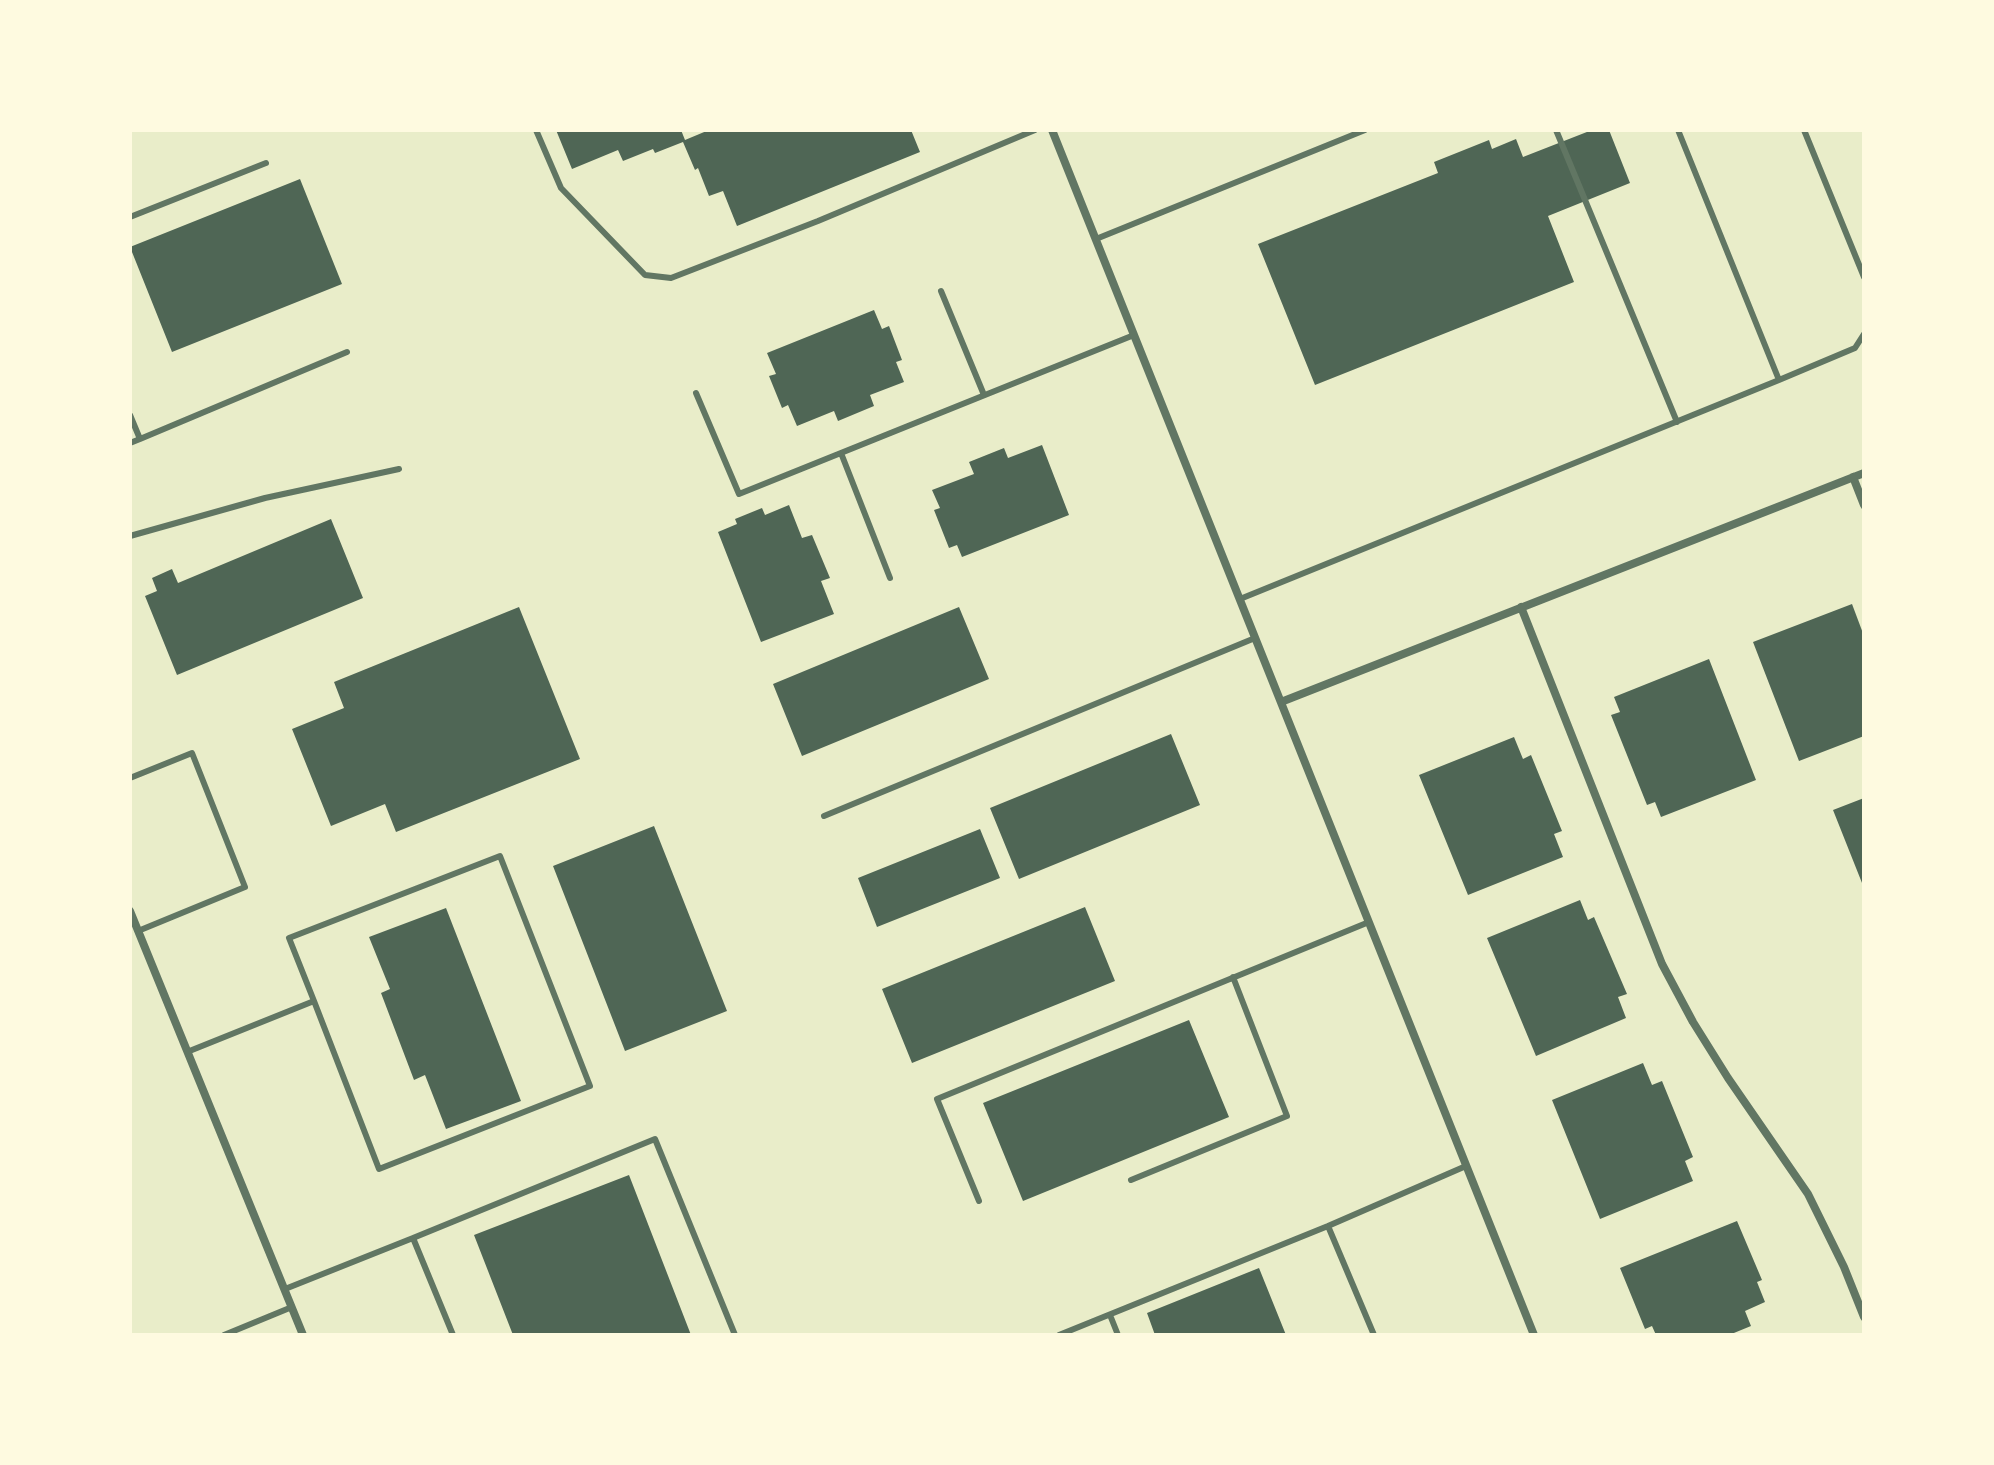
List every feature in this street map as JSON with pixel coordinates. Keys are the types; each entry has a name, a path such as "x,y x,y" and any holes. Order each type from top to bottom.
{"street":[{"path":"1052,130 1534,1335"},
{"path":"1281,702 1864,473"},
{"path":"1853,477 1864,505"},
{"path":"1521,607 1662,964 1728,1078 1808,1194 1844,1267 1864,1317"},
{"path":"130,911 303,1335"}],"lane":[{"path":"536,130 561,188 645,275 671,278 818,221 1035,130"},
{"path":"1096,239 1365,130"},
{"path":"1556,130 1677,422"},
{"path":"1678,130 1779,380"},
{"path":"1804,130 1864,277"},
{"path":"130,217 266,163"},
{"path":"941,291 984,395"},
{"path":"1240,599 1855,348 1864,334"},
{"path":"696,393 739,494 1134,335"},
{"path":"130,443 347,352"},
{"path":"130,415 140,439"},
{"path":"841,453 890,578"},
{"path":"130,536 265,498 399,469"},
{"path":"824,816 1255,638"},
{"path":"130,778 192,753 245,887 138,931"},
{"path":"500,856 590,1086 379,1169 314,1001 289,938 500,856"},
{"path":"979,1201 937,1099 1369,922"},
{"path":"1131,1180 1287,1116 1233,977"},
{"path":"187,1052 314,1001"},
{"path":"285,1289 655,1139 735,1335"},
{"path":"1059,1335 1328,1226 1466,1166"},
{"path":"1328,1226 1374,1335"},
{"path":"413,1238 453,1335"},
{"path":"224,1335 292,1307"},
{"path":"1110,1315 1118,1335"}],"building":[{"path":"556,130 681,130 685,140 709,130 911,130 920,152 737,226 723,191 709,196 683,142 623,161 618,150 572,169"},
{"path":"1592,130 1609,130 1630,183 1548,216 1574,282 1315,385 1258,244 1438,173 1434,162 1489,140 1492,149 1516,139 1523,157"},
{"path":"300,179 342,284 172,352 130,247"},
{"path":"874,310 882,329 889,326 902,360 896,362 904,382 870,395 874,406 838,421 834,411 797,426 788,405 782,408 769,376 776,374 767,353"},
{"path":"1042,445 1069,515 962,557 957,545 949,548 934,510 940,508 932,490 974,474 969,462 1004,448 1008,458"},
{"path":"789,505 802,538 812,535 830,578 821,581 834,614 761,642 718,532 737,524 735,519 762,508 765,515"},
{"path":"331,519 363,598 177,675 145,596 157,591 152,578 172,569 178,583"},
{"path":"1852,604 1864,636 1864,736 1799,761 1753,642"},
{"path":"519,607 580,759 396,832 385,804 331,826 292,729 344,708 334,682"},
{"path":"959,607 989,679 802,756 773,684"},
{"path":"1709,659 1756,780 1661,817 1655,802 1647,805 1611,715 1620,712 1614,697"},
{"path":"1171,734 1200,805 1019,879 990,808"},
{"path":"1514,737 1523,759 1531,755 1562,831 1554,834 1563,857 1468,895 1419,775"},
{"path":"1864,798 1864,888 1833,810"},
{"path":"654,826 727,1011 625,1051 553,866"},
{"path":"980,829 1000,878 877,927 858,878"},
{"path":"1580,900 1588,920 1594,917 1627,994 1618,997 1626,1018 1536,1056 1487,938"},
{"path":"1085,907 1115,981 912,1063 882,989"},
{"path":"446,908 521,1101 446,1129 425,1075 414,1080 381,993 390,989 369,937"},
{"path":"1189,1020 1229,1117 1023,1201 983,1103"},
{"path":"1643,1063 1652,1085 1662,1081 1693,1157 1685,1161 1693,1181 1600,1219 1552,1100"},
{"path":"629,1175 691,1335 513,1335 474,1235"},
{"path":"1737,1221 1762,1280 1757,1282 1765,1302 1745,1311 1751,1326 1729,1335 1656,1335 1652,1326 1645,1329 1620,1268"},
{"path":"1259,1268 1286,1335 1155,1335 1147,1313"}]}
